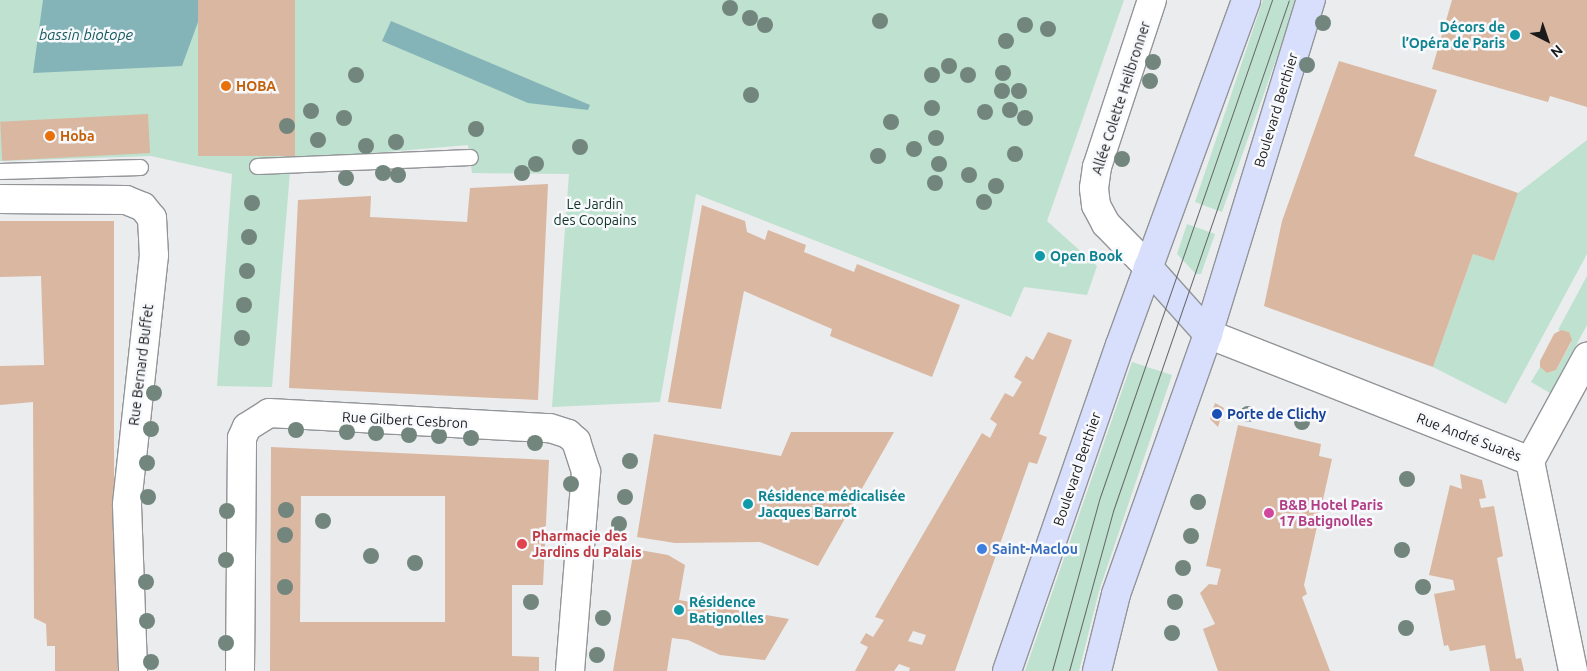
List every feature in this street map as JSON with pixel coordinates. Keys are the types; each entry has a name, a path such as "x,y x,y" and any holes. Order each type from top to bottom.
{"main road":[{"name":"Boulevard Berthier","path":"1007,671 1148,267 1246,0"},
{"name":"Boulevard Berthier","path":"1097,671 1116,594 1208,334 1311,0"},
{"path":"1148,267 1208,334"}],"street":[{"name":"Allée Colette Heilbronner","path":"1148,267 1112,233 1098,211 1094,188 1097,167 1152,0"},
{"name":"Rue Bernard Buffet","path":"0,199 126,200 143,208 152,218 154,255 128,505 133,671"},
{"name":"Rue André Suarès","path":"1208,334 1530,461 1573,671"},
{"path":"1530,461 1587,358"},
{"name":"Rue Gilbert Cesbron","path":"240,671 242,438 247,426 269,413 550,428 568,434 580,449 586,472 570,671"}],"lane":[{"path":"257,166 470,157"},
{"path":"0,171 140,167"}],"green space":[{"name":"Le Jardin des Coopains","path":"0,0 1124,0 1047,221 1097,266 1087,295 1024,287 1011,317 696,194 660,402 552,407 569,174 472,173 468,145 291,160 272,387 217,386 232,174 151,156 0,161"},
{"path":"1263,0 1297,0 1222,212 1195,202"},
{"path":"1587,140 1587,254 1506,404 1433,367 1473,254 1494,261 1518,193"},
{"path":"1187,224 1215,234 1201,274 1196,274 1177,254"},
{"path":"1587,276 1587,325 1550,393 1531,382 1540,367 1547,373 1556,370 1571,343 1569,332 1558,330"},
{"path":"1132,362 1172,375 1099,591 1079,671 1025,671"}],"water":[{"name":"bassin biotope","path":"43,0 206,0 182,66 33,73"},
{"path":"391,21 590,105 588,110 528,103 382,41"}],"building":[{"path":"198,0 295,0 295,156 198,156"},
{"name":"Décors de l’Opéra de Paris","path":"1452,0 1587,0 1587,107 1550,96 1548,102 1432,69"},
{"path":"1339,61 1437,90 1414,156 1518,193 1494,261 1473,254 1433,367 1264,306 1282,221"},
{"path":"148,114 150,153 2,161 0,122"},
{"path":"548,184 538,400 289,388 298,200 371,196 370,217 467,222 470,188"},
{"path":"702,205 745,221 747,232 765,240 768,230 806,245 804,252 854,272 857,264 960,305 932,377 830,336 832,329 744,291 721,409 668,402"},
{"path":"0,221 114,221 114,553 118,671 55,671 55,646 47,646 46,624 34,618 33,402 0,405 0,366 44,365 41,276 0,277"},
{"path":"1561,330 1569,332 1572,340 1556,370 1547,373 1540,367 1540,361 1554,334"},
{"path":"1048,332 1072,340 1039,434 1047,437 1037,464 1029,462 955,671 909,671 910,668 899,664 894,671 855,671 868,647 860,643 866,633 873,637 884,620 875,617 982,433 990,438 997,424 990,419 1005,393 1013,397 1022,382 1014,377 1026,356 1033,360","holes":["913,631 926,635 922,645 908,641"]},
{"path":"1215,403 1224,408 1218,427 1210,419"},
{"name":"B&B Hotel Paris 17 Batignolles","path":"1238,425 1321,444 1319,456 1332,459 1304,585 1307,594 1302,597 1330,671 1218,671 1203,629 1215,624 1200,593 1209,584 1217,585 1221,569 1206,566"},
{"name":"Résidence médicalisée Jacques Barrot","path":"791,432 894,432 818,566 760,542 675,543 637,537 654,434 781,456"},
{"path":"271,447 549,460 543,585 512,585 512,656 539,657 539,671 270,671","holes":["301,496 445,496 445,622 300,622"]},
{"path":"1460,474 1482,480 1486,498 1479,499 1481,508 1494,506 1503,556 1497,558 1516,659 1521,658 1524,671 1490,671 1485,645 1450,651 1448,645 1444,646 1434,594 1455,590 1453,580 1429,575 1450,485 1462,489"},
{"name":"Résidence Batignolles","path":"634,549 668,555 685,565 679,600 789,619 765,660 720,655 688,640 672,638 667,671 613,671"}],"tram line":[{"path":"1052,671 1100,497 1272,0"},
{"path":"1069,671 1113,511 1289,0"}],"place":[{"name":"Décors de l’Opéra de Paris","path":"1515,35"},
{"name":"HOBA","path":"226,86"},
{"name":"Hoba","path":"50,136"},
{"name":"Open Book","path":"1040,256"},
{"name":"Porte de Clichy","path":"1217,414"},
{"name":"Résidence médicalisée Jacques Barrot","path":"748,504"},
{"name":"B&B Hotel Paris 17 Batignolles","path":"1269,513"},
{"name":"Pharmacie des Jardins du Palais","path":"522,544"},
{"name":"Saint-Maclou","path":"982,549"},
{"name":"Résidence Batignolles","path":"679,610"}]}
